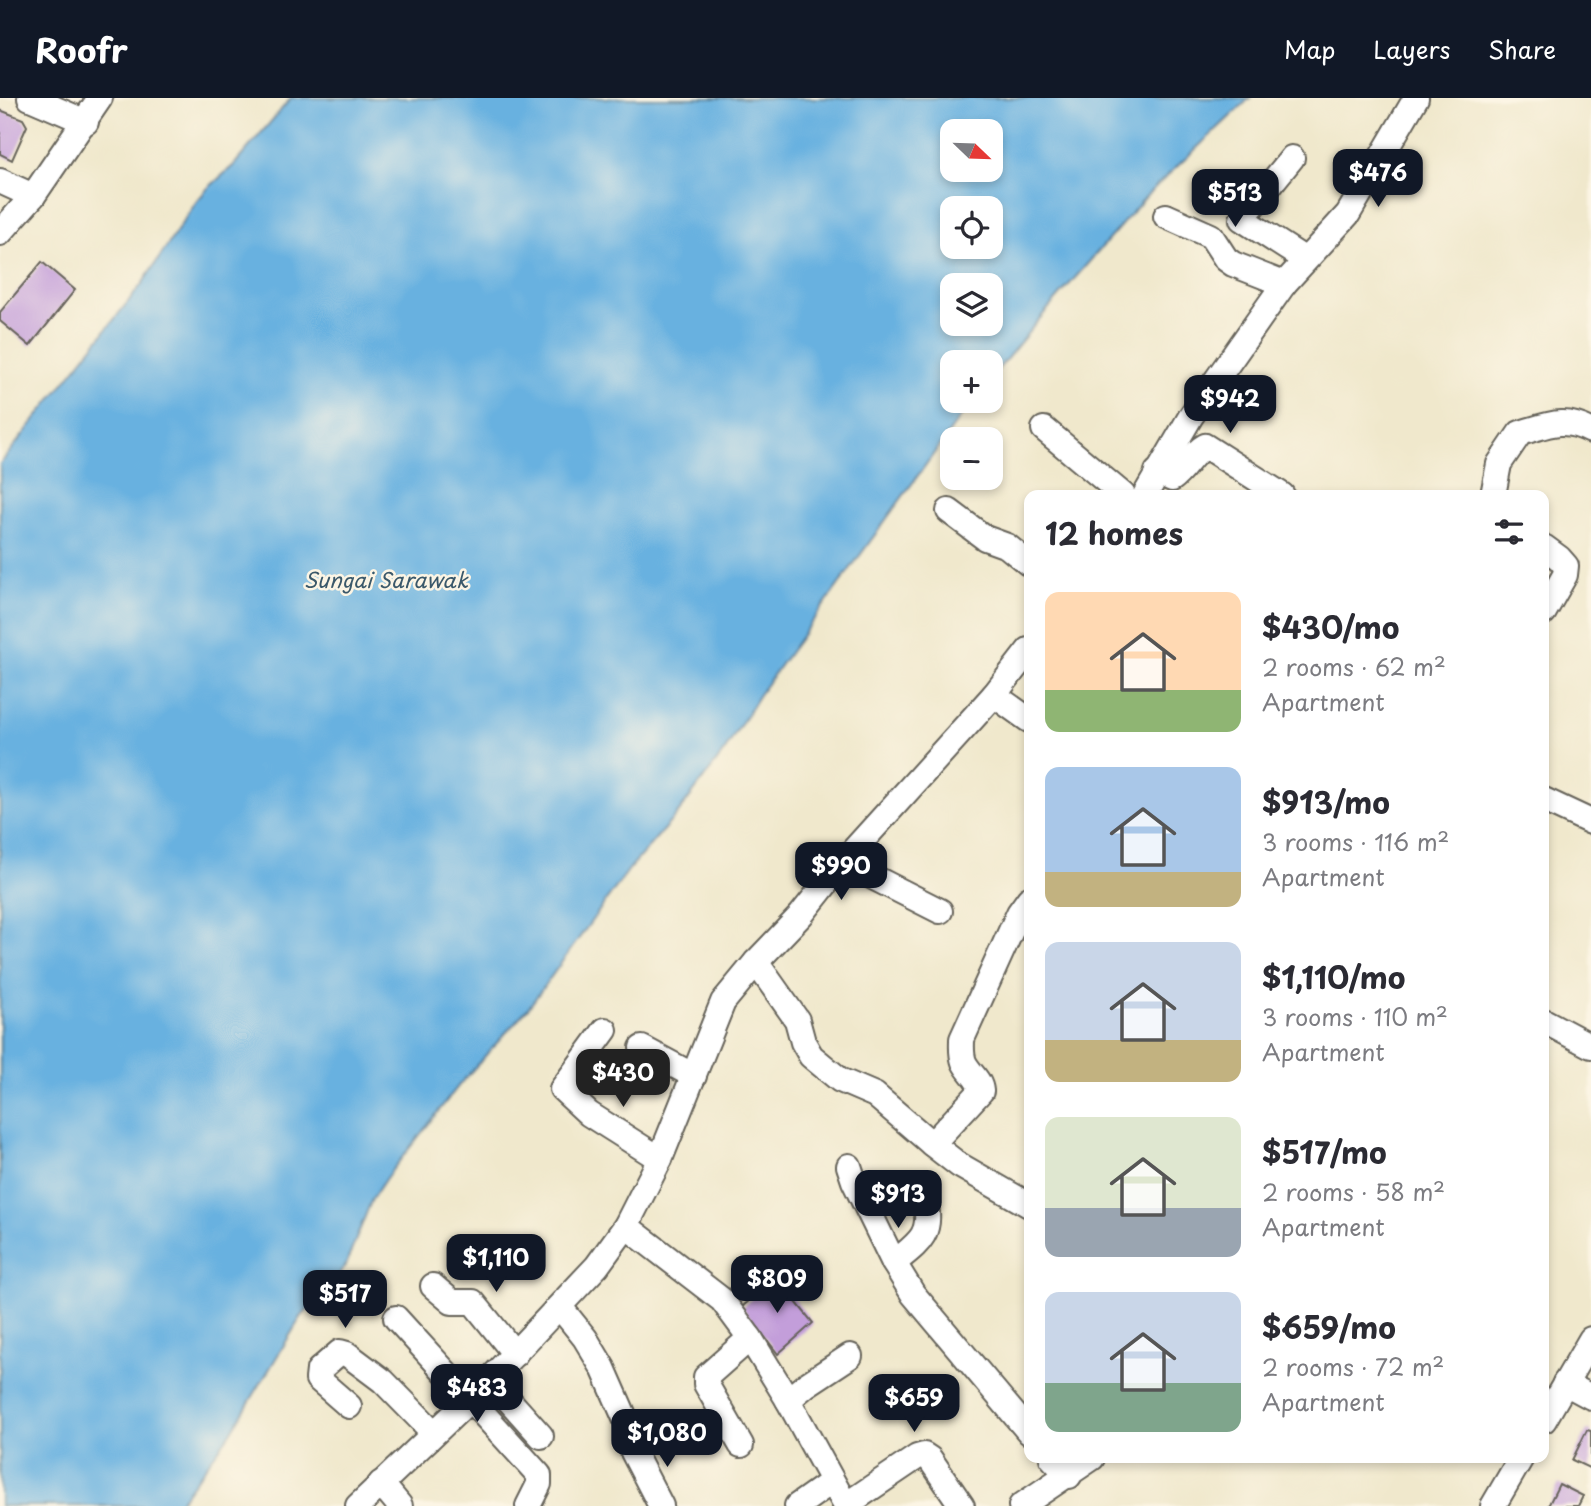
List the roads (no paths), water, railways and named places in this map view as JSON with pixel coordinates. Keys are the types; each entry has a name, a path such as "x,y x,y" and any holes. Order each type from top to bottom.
{"street":[{"path":"30,98 86,122"},
{"path":"0,233 33,196 100,98"},
{"path":"1148,490 1191,416 1284,284 1304,259 1348,214 1416,98"},
{"path":"1292,158 1242,219 1304,259"},
{"path":"0,181 33,196"},
{"path":"1166,216 1211,236 1226,259 1233,264 1284,284"},
{"path":"1494,490 1499,464 1520,433 1560,422 1571,422 1591,431"},
{"path":"1044,429 1116,490"},
{"path":"1157,472 1172,479 1187,467 1205,446 1274,490"},
{"path":"949,511 985,538 1007,546 1024,560"},
{"path":"1549,551 1566,566 1565,575 1549,603"},
{"path":"359,1506 491,1379 597,1266 626,1226 660,1159 723,1002 756,962 801,915 843,862 994,695 1024,656"},
{"path":"994,695 1024,716"},
{"path":"1549,802 1591,822"},
{"path":"843,862 940,911"},
{"path":"932,1144 981,1091 981,1084 965,1064 962,1039 1024,906"},
{"path":"756,962 797,1020 803,1042 811,1056 840,1080 875,1095 959,1165 1024,1202"},
{"path":"1549,1024 1591,1046"},
{"path":"606,1030 562,1089 589,1114 660,1159"},
{"path":"642,1048 694,1076"},
{"path":"849,1166 894,1263 913,1294 1024,1426"},
{"path":"894,1263 915,1246 928,1229 926,1205"},
{"path":"626,1226 722,1300 750,1338 788,1400 846,1506 916,1457 924,1455 930,1459 962,1506"},
{"path":"433,1286 452,1302 473,1302 515,1354"},
{"path":"560,1307 585,1338 603,1368 632,1434 633,1452 661,1506"},
{"path":"396,1318 539,1475 539,1484 528,1506"},
{"path":"741,1445 706,1384 706,1377 750,1338"},
{"path":"1549,1411 1591,1339"},
{"path":"349,1406 317,1379 320,1370 340,1352 347,1354 383,1381 434,1433"},
{"path":"788,1400 850,1356"},
{"path":"491,1379 541,1436"},
{"path":"1565,1383 1591,1397"},
{"path":"1493,1506 1518,1463"},
{"path":"1021,1506 1060,1467"},
{"path":"797,1506 831,1482"},
{"path":"381,1483 400,1506"}],"water":[{"name":"Sungai Sarawak","path":"291,98 1250,98 1150,192 1003,363 1003,350 940,350 940,413 963,413 953,427 940,427 940,445 758,696 726,749 678,813 630,868 529,1007 460,1084 386,1178 372,1199 346,1264 335,1281 301,1317 230,1434 176,1506 0,1506 0,464 142,284 207,189 234,165"}]}
